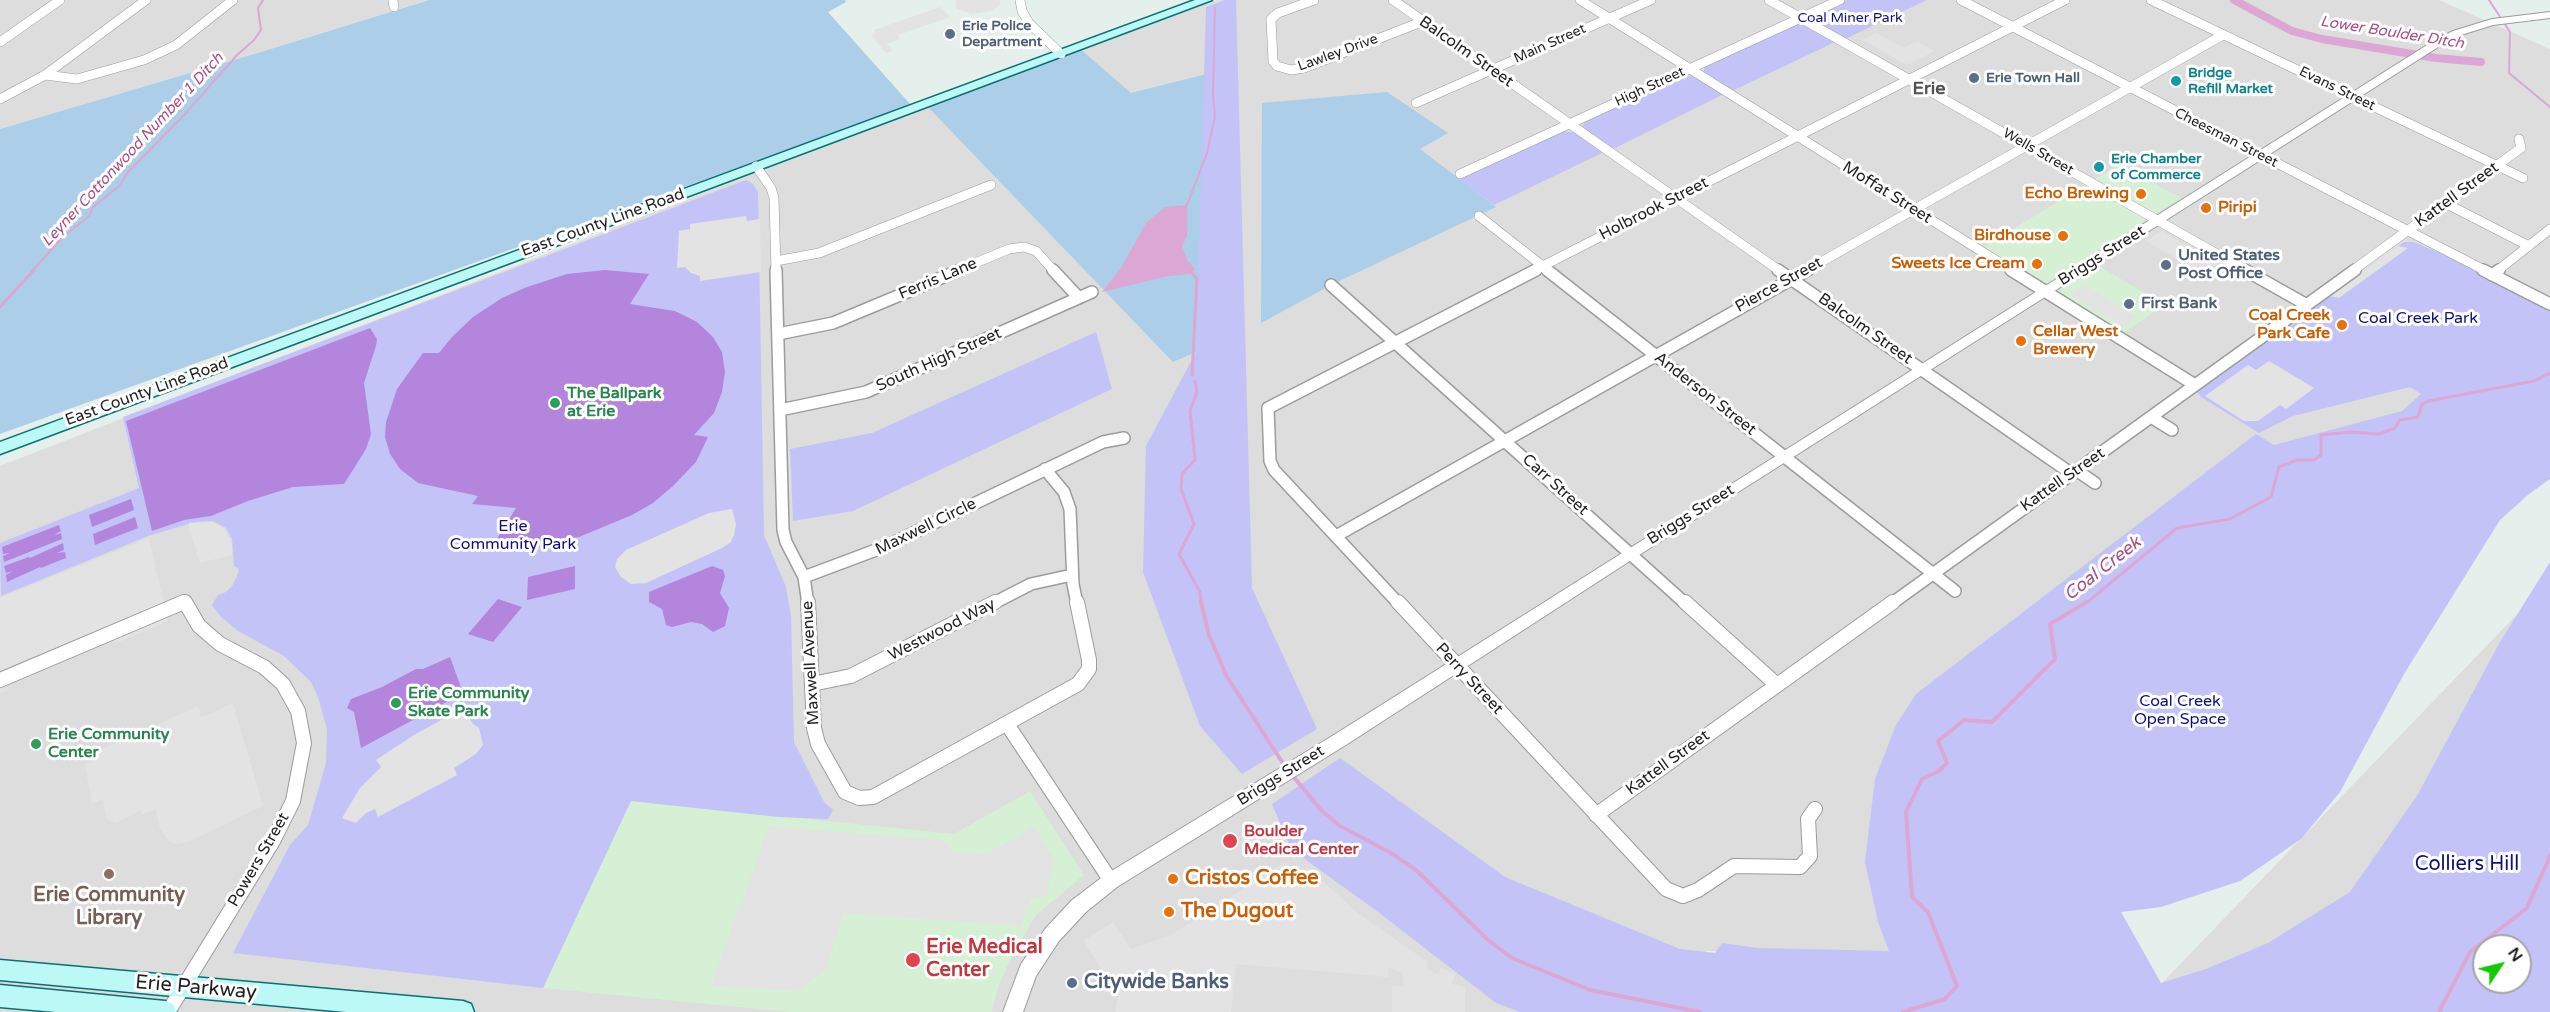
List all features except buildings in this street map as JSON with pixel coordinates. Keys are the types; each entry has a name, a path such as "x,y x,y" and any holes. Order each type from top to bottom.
{"main road":[{"name":"East County Line Road","path":"0,447 1206,0"},
{"name":"Erie Parkway","path":"0,970 463,1012"},
{"name":"Erie Parkway","path":"0,996 166,1012"}],"street":[{"path":"0,42 60,0"},
{"path":"0,99 45,75 146,0"},
{"path":"45,75 76,79 144,60 176,45 233,0"},
{"path":"1020,0 1022,11 1029,23 1061,54"},
{"name":"Lawley Drive","path":"1314,0 1278,13 1271,19 1273,61 1281,68 1291,70 1304,68 1421,22"},
{"name":"Balcolm Street","path":"1393,0 1421,22 1922,369 2074,472 2095,483"},
{"name":"Moffat Street","path":"1580,0 2195,385"},
{"name":"Main Street","path":"1416,103 1651,0"},
{"name":"Wells Street","path":"1769,0 2307,305"},
{"name":"High Street","path":"1460,174 1840,0"},
{"name":"Cheesman Street","path":"1961,0 2550,304"},
{"name":"Holbrook Street","path":"1267,436 1267,414 1275,403 2065,0"},
{"name":"Evans Street","path":"2151,0 2523,178"},
{"name":"Briggs Street","path":"1013,1012 1028,971 1052,935 1078,906 1111,881 1304,762 1631,552 2416,56 2457,33 2492,22 2550,15"},
{"name":"Pierce Street","path":"1336,536 2223,35"},
{"name":"Kattell Street","path":"1596,815 2407,232 2521,148 2519,139"},
{"name":"Maxwell Avenue","path":"756,166 771,188 774,198 783,530 786,542 804,577 809,608 814,728 818,744 845,792 859,798 873,797 1007,724"},
{"path":"776,261 819,253 992,185"},
{"path":"2445,203 2529,246"},
{"name":"Anderson Street","path":"1479,216 1955,591"},
{"path":"2492,275 2550,229"},
{"name":"Ferris Lane","path":"778,334 833,323 1009,249 1024,246 1036,251 1079,298"},
{"name":"Carr Street","path":"1331,285 1777,685"},
{"name":"South High Street","path":"780,410 866,392 1092,292"},
{"path":"2151,417 2172,430"},
{"name":"Perry Street","path":"1267,436 1272,467 1666,889 1683,896 1698,890 1734,866 1800,867 1810,856 1808,819 1815,809"},
{"name":"Maxwell Circle","path":"804,577 884,548 1103,442 1124,438"},
{"path":"1045,469 1064,492 1070,509 1072,575 1089,669 1078,684 1007,724 1111,881"},
{"name":"Westwood Way","path":"812,684 851,676 1031,584 1072,575"},
{"name":"Powers Street","path":"0,680 185,602 199,626 220,644 264,667 283,684 298,711 304,742 299,779 286,817 166,1012"}],"shaded area":[{"path":"0,0 428,0 0,129"},
{"path":"429,0 845,0 846,2 828,12 911,105 0,434 0,129"},
{"path":"956,0 1000,0 1000,4 992,11 971,14 956,8"},
{"path":"1217,0 2439,0 2550,49 2550,396 1889,951 1707,951 1627,1012 0,1012 0,466 927,106"},
{"path":"940,7 950,17 898,35 900,39 887,44 893,51 886,53 871,35 876,33 874,30"},
{"path":"1876,33 1904,48 1917,41 1935,51 1907,65 1862,40"},
{"path":"1079,48 1131,93 1207,74 1196,352 1173,362 927,106"},
{"path":"1387,92 1448,133 1420,149 1496,207 1331,285 1261,323 1262,103"},
{"path":"2120,164 2181,198 2086,258 2164,305 2122,334 1983,247"},
{"path":"1187,205 1187,236 1182,246 1187,260 1195,269 1189,274 1168,276 1102,292 1121,268 1146,223 1165,207"},
{"path":"746,216 747,221 760,219 761,272 700,281 700,276 691,273 685,267 677,268 679,231 690,229 690,224"},
{"path":"2162,231 2218,264 2202,274 2146,241"},
{"path":"2398,246 2408,248 2339,298 2329,296"},
{"path":"2085,285 2137,317 2122,327 2070,295"},
{"path":"2269,361 2314,388 2286,409 2280,405 2258,421 2244,421 2205,396 2248,365 2256,370"},
{"path":"732,509 736,524 734,535 731,542 722,548 646,583 631,584 621,577 615,567 617,559 626,550 709,513"},
{"path":"212,522 224,529 232,545 232,555 200,563 189,523"},
{"path":"149,538 168,621 114,644 113,638 6,682 8,690 0,693 0,598"},
{"name":"Colliers Hill","path":"2550,580 2550,1012 2149,1012 2161,984"},
{"path":"233,703 263,806 188,842 176,844 169,841 160,829 156,810 142,814 141,810 115,823 107,819 103,799 92,804 85,764 92,761 91,754 198,706 202,717"},
{"path":"463,708 473,724 479,728 483,745 476,754 454,768 457,775 378,817 375,809 366,813 356,823 342,818 360,788 381,767 376,760 414,735"},
{"path":"1030,791 1084,875 1035,916 998,987 992,1012 790,1012 543,988 631,801 954,834"},
{"path":"769,826 942,840 953,851 986,854 1034,827 1053,857 1047,896 1032,898 1024,914 1022,926 843,913 827,968 798,991 711,986"},
{"path":"1285,862 1299,876 1307,867 1359,914 1428,962 1426,967 1429,970 1438,974 1441,967 1455,974 1452,984 1465,987 1465,1012 1392,1012 1392,986 1404,986 1402,973 1388,967 1388,977 1236,964 1231,1012 1115,1012 1118,994 1083,941 1113,922 1131,949 1171,935"}],"green space":[{"path":"1225,0 1236,0 1252,588 1317,729 1242,774 1200,726 1143,572 1146,446 1196,352 1206,7"},
{"name":"Coal Miner Park","path":"1847,0 1927,0 1845,39 1814,21 1812,16"},
{"path":"1795,24 1806,25 1835,42 1732,91 1704,73 1704,66"},
{"path":"1684,75 1696,77 1724,94 1613,149 1582,128 1585,121"},
{"path":"1561,132 1575,132 1604,152 1494,205 1459,179"},
{"name":"Erie Community Park","path":"746,180 753,184 758,192 764,535 786,587 791,616 794,742 824,802 833,810 828,819 778,817 631,801 543,988 233,953 290,845 308,825 326,763 327,729 311,682 284,656 238,631 221,617 212,605 218,595 226,592 232,586 239,572 234,566 232,539 226,528 213,521 195,522 148,536 1,596 0,543 139,488 123,417"},
{"name":"Coal Creek Open Space","path":"2404,242 2413,242 2440,253 2550,309 2550,479 2500,520 2404,674 2340,792 2301,839 2240,881 2161,907 2121,912 2161,983 2206,969 2268,943 2350,892 2418,794 2500,642 2550,562 2550,1012 1520,1012 1496,1003 1378,912 1291,849 1272,804 1340,758 1505,877 1680,949 1715,953 1722,943 1757,948 1889,951 1878,922 1865,862 1875,779 1896,725 1916,694 2256,434 2274,445 2402,411 2421,394 2410,387 2293,416 2259,433 2201,397 2197,392"},
{"name":"The Ballpark at Erie","path":"605,270 649,274 630,304 675,311 697,322 713,337 722,352 725,372 722,392 714,413 694,435 708,437 696,462 673,486 653,503 632,515 579,537 551,541 495,542 516,508 472,504 478,496 418,483 400,469 390,454 385,437 386,422 397,389 423,353 439,353 473,317 502,298 567,274"},
{"path":"370,328 377,339 364,383 371,434 366,449 344,484 293,487 248,501 211,516 184,520 152,531 126,421"},
{"path":"1096,332 1112,389 853,511 793,521 790,449 872,433"},
{"path":"131,499 134,510 92,527 89,515"},
{"path":"135,517 138,528 95,545 93,534"},
{"path":"59,525 61,531 54,535 61,533 62,539 4,562 3,556 10,553 3,554 2,547"},
{"path":"63,543 64,550 57,553 65,552 66,558 7,582 6,575 13,571 6,573 4,566 30,558"},
{"path":"575,566 575,589 527,600 528,577"},
{"path":"712,566 723,570 725,576 720,593 729,608 725,626 713,632 702,624 691,622 672,627 666,625 662,609 649,602 649,592"},
{"path":"498,599 522,607 493,642 468,634"},
{"name":"Erie Community Skate Park","path":"450,657 463,693 361,748 354,712 347,708 351,699 382,687 416,669 423,669"}],"waterway":[{"name":"Leyner Cottonwood Number 1 Ditch","path":"32,271 62,238 90,215 92,208 119,186 128,172 185,114 237,55 254,40 261,30 258,8 263,0"},
{"name":"Lower Boulder Ditch","path":"2234,0 2292,31 2322,39 2436,58 2481,62"},
{"name":"Coal Creek","path":"2489,0 2510,32 2509,73 2550,107"},
{"path":"1187,205 1207,153 1215,117 1213,95 1215,8"},
{"name":"Leyner Cottonwood Number 1 Ditch","path":"0,307 34,270"},
{"path":"1191,272 1197,279 1192,375"},
{"name":"Coal Creek","path":"2085,604 2177,528 2230,519 2271,497 2279,467 2297,460 2314,460 2321,455 2321,435 2350,432 2379,434 2395,428 2400,420 2418,417 2422,404 2428,401 2534,381 2550,373"},
{"path":"1195,381 1197,393 1190,410 1195,460 1182,474 1181,489 1194,524 1179,554 1200,592 1201,604"},
{"path":"1201,602 1209,635 1227,677 1286,768"},
{"name":"Coal Creek","path":"1903,1012 1945,999 1957,986 1928,912 1912,897 1906,812 1922,779 1939,771 1947,763 1938,741 1964,720 1992,722 2055,659 2050,624 2087,602"},
{"path":"1292,775 1321,810 1340,826 1391,853 1416,870 1488,940 1512,958 1590,990 1700,1012"},
{"path":"2439,1012 2470,952 2527,908 2550,856"}],"place":[{"name":"Erie Police Department","path":"950,34"},
{"name":"Erie Town Hall","path":"1974,78"},
{"name":"Bridge Refill Market","path":"2176,81"},
{"name":"Erie Chamber of Commerce","path":"2099,167"},
{"name":"Echo Brewing","path":"2141,194"},
{"name":"Piripi","path":"2206,208"},
{"name":"Birdhouse","path":"2063,236"},
{"name":"Sweets Ice Cream","path":"2037,264"},
{"name":"United States Post Office","path":"2166,265"},
{"name":"First Bank","path":"2129,304"},
{"name":"Coal Creek Park Cafe","path":"2342,325"},
{"name":"Cellar West Brewery","path":"2021,341"},
{"name":"The Ballpark at Erie","path":"555,403"},
{"name":"Erie Community Skate Park","path":"396,703"},
{"name":"Erie Community Center","path":"36,744"},
{"name":"Boulder Medical Center","path":"1230,841"},
{"name":"Erie Community Library","path":"109,874"},
{"name":"Cristos Coffee","path":"1173,879"},
{"name":"The Dugout","path":"1169,912"},
{"name":"Erie Medical Center","path":"913,960"},
{"name":"Citywide Banks","path":"1072,983"}],"district":[{"name":"Erie","path":"1929,89"}],"park label":[{"name":"Coal Creek Park","path":"2418,319"}]}
